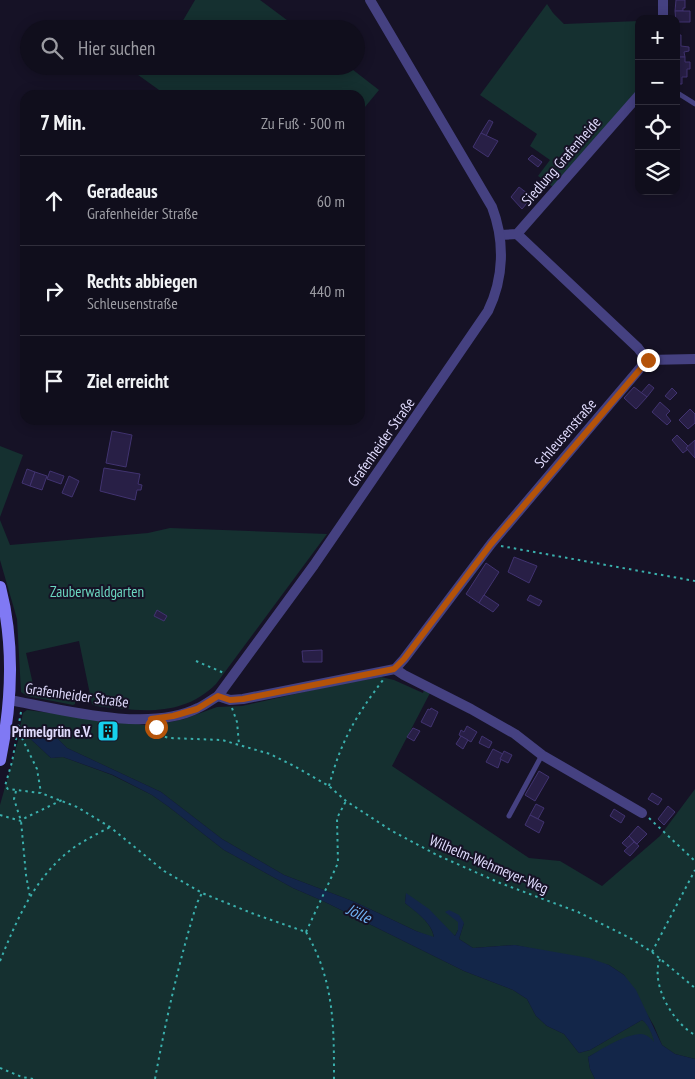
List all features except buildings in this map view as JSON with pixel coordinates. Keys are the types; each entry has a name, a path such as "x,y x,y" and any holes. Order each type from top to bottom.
{"main road":[{"path":"0,587 10,651 10,700 0,760"}],"street":[{"name":"Grafenheider Straße","path":"10,700 106,717 151,719 173,716 197,709 218,696 314,565 482,322 497,290 501,256 500,235 495,215 485,192 370,0"},
{"path":"663,0 663,15"},
{"name":"Siedlung Grafenheide","path":"517,234 635,100"},
{"path":"500,235 517,234 638,348 648,360 695,359"},
{"name":"Schleusenstraße","path":"394,669 404,659 491,544 648,360"},
{"path":"218,696 230,700 394,669 515,734 542,755 642,812"}],"lane":[{"path":"680,95 695,104"},
{"path":"509,816 542,755"}],"path":[{"path":"491,544 695,581"},
{"path":"196,662 218,672 233,676"},
{"path":"328,786 344,740 354,721 384,679 394,669"},
{"path":"230,700 237,722 239,744"},
{"path":"32,704 24,708 19,714 15,747 5,786 16,791 41,793 78,807 110,827 164,870 202,893 306,932 316,949 326,975 332,1003 334,1079"},
{"name":"Wilhelm-Wehmeyer-Weg","path":"151,719 162,736 169,738 222,740 270,754 296,766 392,831 436,855 500,883 578,912 630,938 652,952 695,988"},
{"path":"19,732 37,769 41,793"},
{"path":"16,791 14,799 21,821 30,897"},
{"path":"21,821 62,800"},
{"path":"306,932 338,863 337,818 346,801"},
{"path":"642,812 695,860"},
{"path":"0,814 21,821"},
{"path":"0,961 19,915 46,874 64,855 110,827"},
{"path":"652,952 695,870"},
{"path":"155,1079 176,972 197,903 202,893"},
{"path":"660,959 656,973 659,986 678,1022 695,1036"},
{"path":"0,1068 22,1077 34,1079"}],"green space":[{"path":"195,0 260,0 287,20 183,20"},
{"path":"547,4 564,24 635,21 635,93 553,187 538,176 550,160 530,146 537,134 480,95"},
{"path":"138,75 360,75 379,90 365,107 365,90 159,90"},
{"path":"0,446 23,455 0,517"},
{"name":"Zauberwaldgarten","path":"0,520 10,545 148,533 170,528 327,534 216,684 203,695 189,702 159,710 144,710 96,706 92,704 79,641 26,653 34,689 75,692 75,704 27,696 21,692 17,619 0,560"},
{"path":"381,677 394,680 423,693 424,690 430,693 392,766 529,858 560,861 602,886 660,836 695,789 695,1059 675,1054 662,1045 654,1026 624,975 609,965 515,945 473,948 459,939 464,923 458,922 458,930 455,936 406,894 405,903 427,923 434,938 416,931 355,902 284,875 222,839 161,792 67,748 57,738 20,727 23,713 27,710 152,726 184,719 217,707 242,706"},
{"path":"21,730 51,758 63,757 112,775 152,795 224,850 293,888 464,971 513,990 527,999 536,1016 547,1026 564,1034 579,1053 590,1050 642,1020 649,1027 655,1043 622,1039 588,1057 590,1069 595,1079 0,1079 0,805"}],"water":[{"name":"Jölle","path":"20,727 57,738 67,748 161,792 222,839 284,875 355,902 416,931 434,937 427,922 405,903 406,893 429,909 455,936 458,930 458,922 445,912 449,910 459,915 464,923 459,939 473,948 515,945 589,958 609,965 624,975 636,990 662,1045 675,1054 695,1059 695,1079 595,1079 590,1069 588,1057 628,1036 641,1034 654,1042 650,1030 642,1020 590,1050 579,1053 564,1034 547,1026 536,1016 527,999 513,990 464,971 293,888 224,850 152,795 113,775 63,757 51,758"}],"place":[{"name":"Primelgrün e.V.","path":"108,731"}],"route":[{"path":"156,727 151,719 173,716 197,709 218,696 230,700 243,699 394,669 404,659 491,544 648,360"}]}
